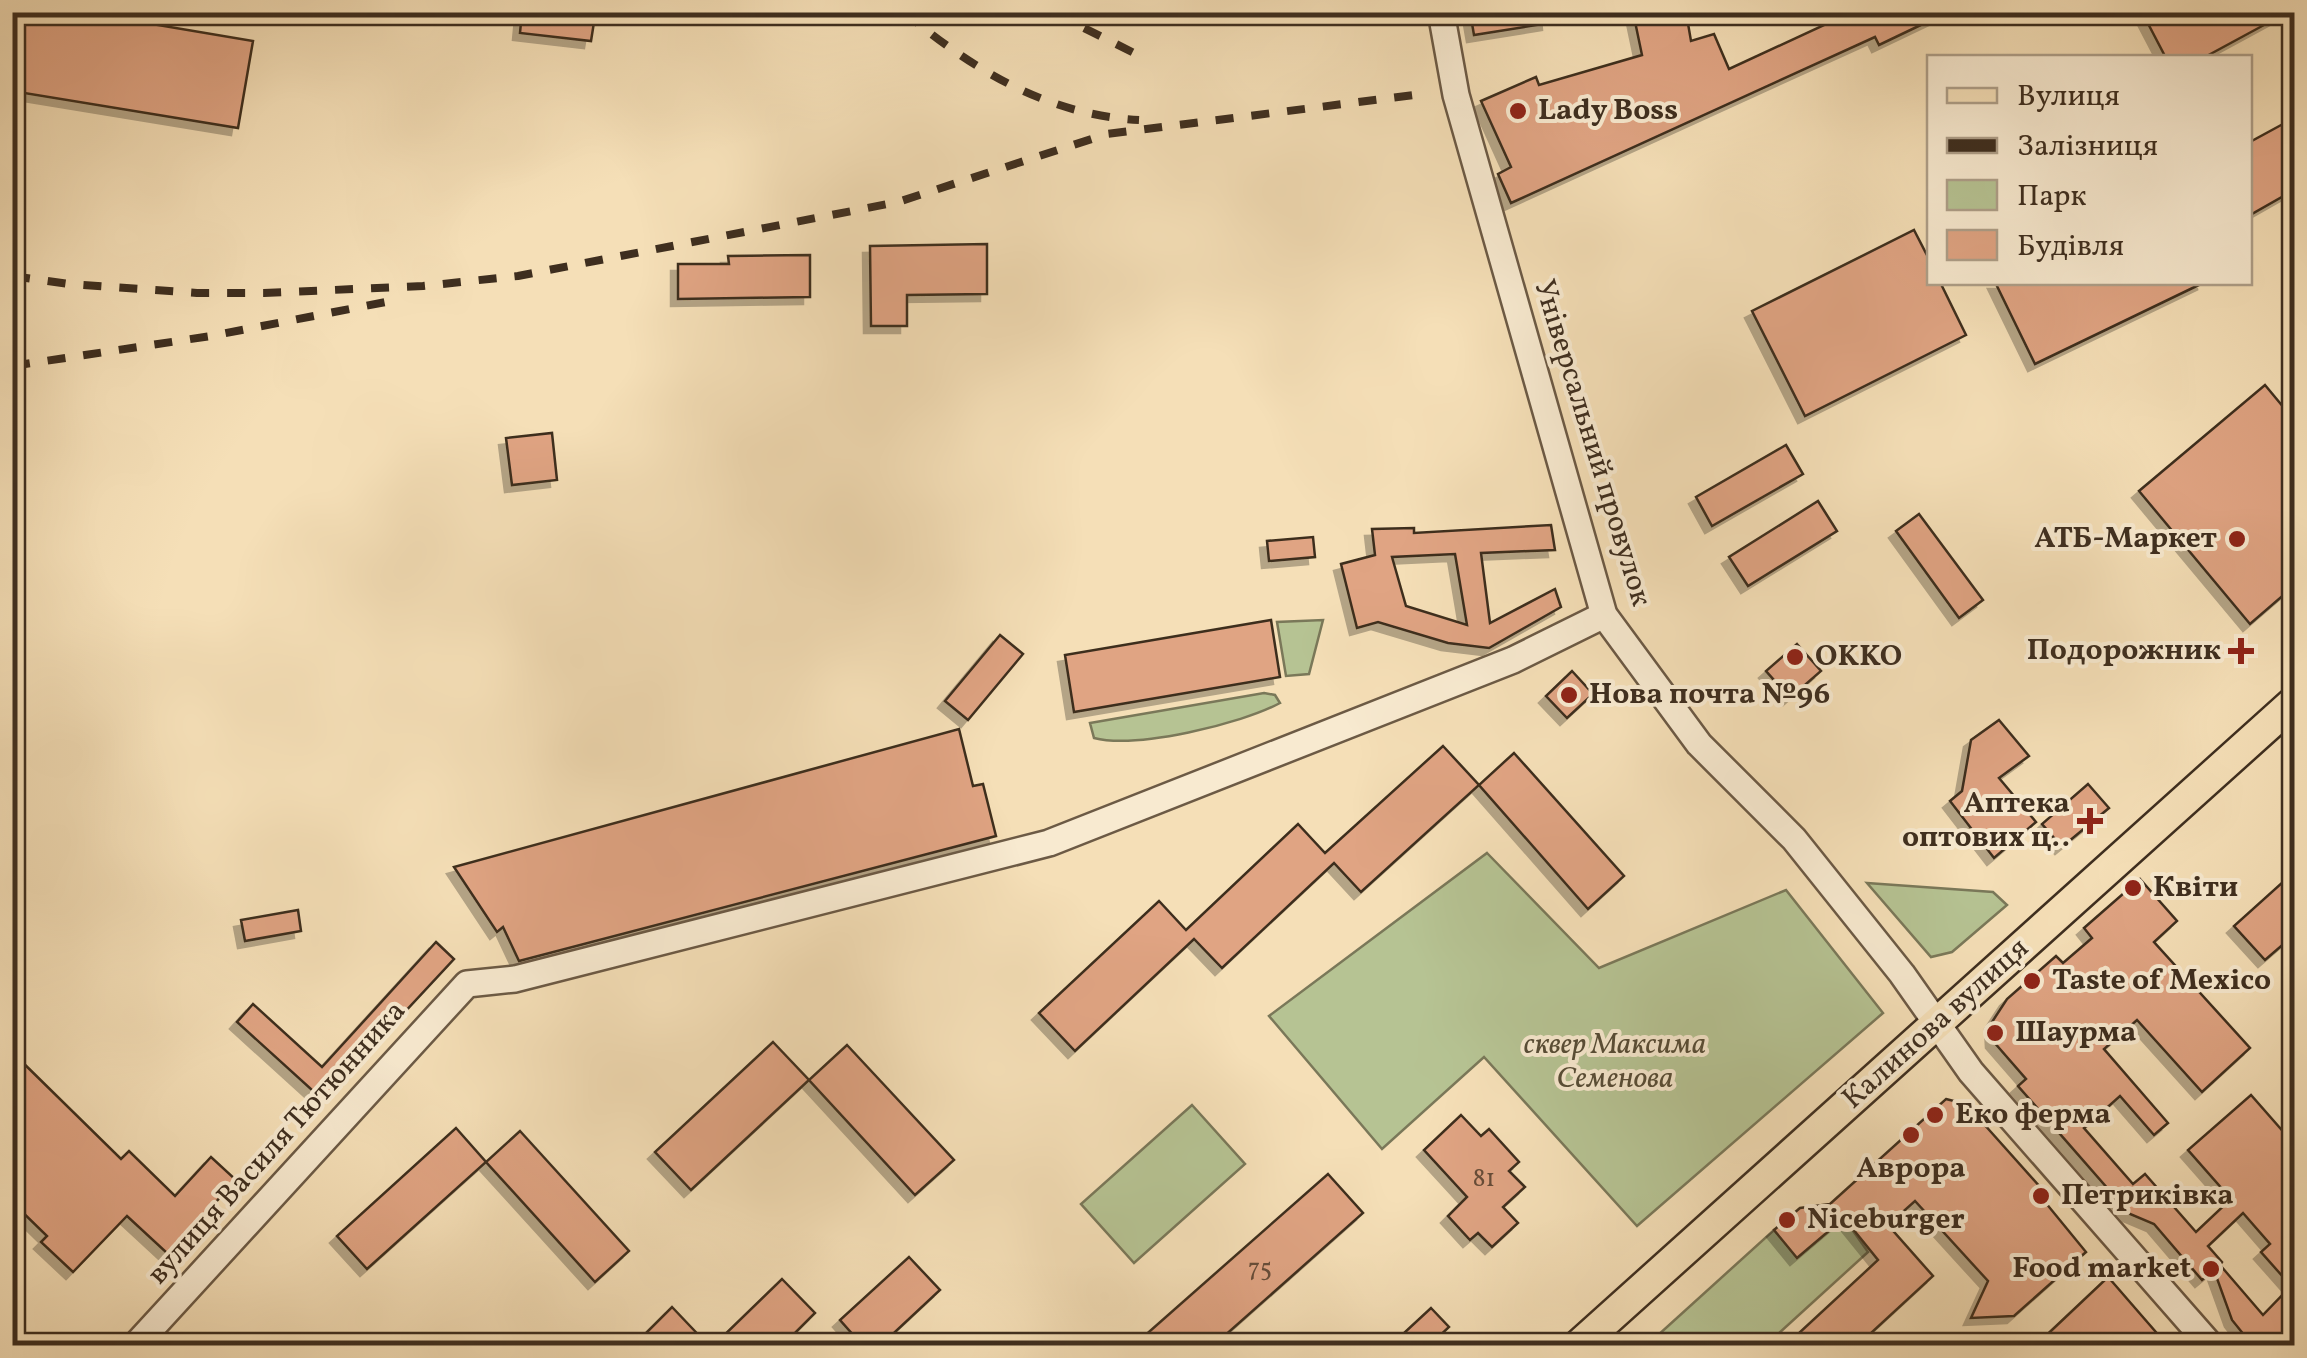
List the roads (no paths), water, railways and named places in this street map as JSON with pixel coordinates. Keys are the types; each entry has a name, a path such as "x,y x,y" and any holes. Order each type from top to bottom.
{"main road":[{"name":"Калинова вулиця","path":"1578,1346 2294,702"}],"street":[{"name":"Універсальний провулок","path":"1440,12 1456,96 1604,615 1699,744 1794,839 1902,974 1971,1072 2211,1346"},
{"name":"вулиця Василя Тютюнника","path":"135,1346 467,984 515,979 1050,843 1500,665 1604,615"}],"railway":[{"path":"904,12 957,53 1013,86 1073,109 1139,120"},
{"path":"1052,12 1140,56"},
{"path":"12,276 197,293 423,286 518,276 898,202 1107,134 1422,94"},
{"path":"12,366 211,336 401,299"}],"place":[{"name":"Lady Boss","path":"1518,111"},
{"name":"АТБ-Маркет","path":"2237,539"},
{"name":"Подорожник","path":"2241,651"},
{"name":"OKKO","path":"1795,657"},
{"name":"Нова почта №96","path":"1569,695"},
{"name":"Аптека оптових ц‥","path":"2090,821"},
{"name":"Квіти","path":"2133,888"},
{"name":"Taste of Mexico","path":"2032,981"},
{"name":"Шаурма","path":"1995,1033"},
{"name":"Еко ферма","path":"1935,1115"},
{"name":"Аврора","path":"1911,1135"},
{"name":"Петриківка","path":"2041,1196"},
{"name":"Niceburger","path":"1787,1220"},
{"name":"Food market","path":"2211,1269"}],"park label":[{"name":"сквер Максима Семенова","path":"1615,1062"}]}
